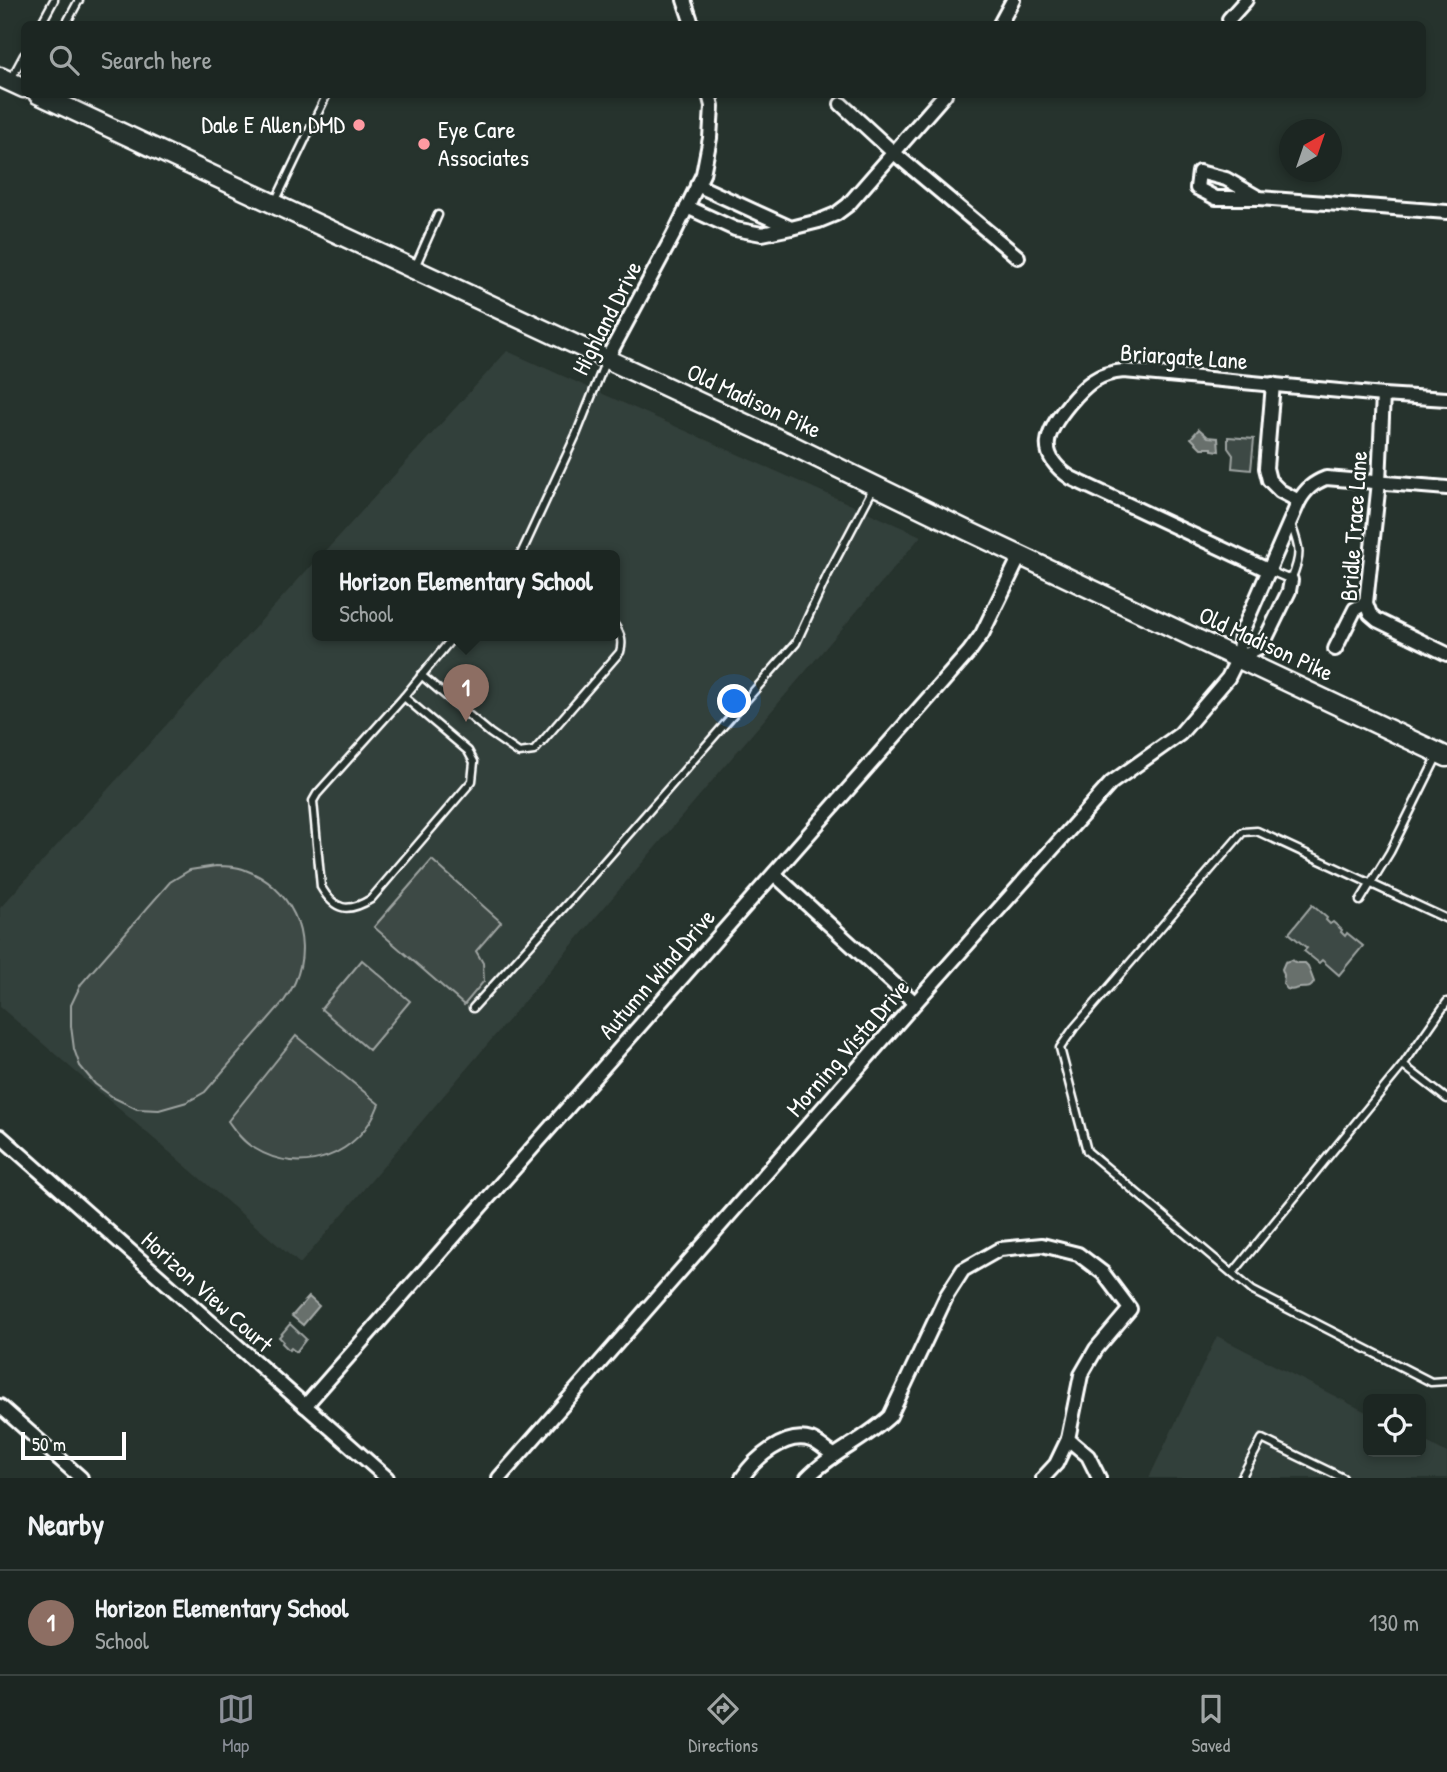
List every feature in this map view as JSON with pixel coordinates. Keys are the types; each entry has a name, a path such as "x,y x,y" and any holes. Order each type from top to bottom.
{"main road":[{"name":"Old Madison Pike","path":"47,98 789,443 1020,556 1443,755"}],"street":[{"path":"684,0 691,21"},
{"path":"1002,21 1013,0"},
{"path":"1229,19 1245,0"},
{"name":"Highland Drive","path":"607,359 703,174 712,106 710,98"},
{"path":"687,207 735,229 762,234 820,222 848,205 942,98"},
{"path":"841,104 894,153 1018,257"},
{"path":"698,185 791,228"},
{"path":"1259,198 1447,212"},
{"name":"Briargate Lane","path":"1270,570 1063,472 1049,453 1050,430 1055,421 1092,381 1109,372 1125,371 1447,399"},
{"path":"1273,384 1266,468 1269,480 1280,491 1299,501"},
{"name":"Bridle Trace Lane","path":"1383,395 1379,482 1366,603 1370,614 1377,620 1447,653"},
{"path":"1238,658 1241,634 1299,501 1314,482 1326,478 1447,488"},
{"name":"Autumn Wind Drive","path":"305,1406 969,652 982,634 1020,556"},
{"path":"1238,658 1262,646 1292,580"},
{"path":"1335,649 1355,609 1366,603"},
{"name":"Morning Vista Drive","path":"499,1478 1111,783 1180,734 1228,678 1238,658"},
{"path":"774,874 915,1003"},
{"name":"Horizon View Court","path":"0,1136 387,1478"},
{"path":"807,1478 834,1455 877,1428 890,1416 947,1296 963,1270 1000,1249 1042,1245 1078,1254 1103,1273 1130,1309 1096,1349 1081,1375 1068,1439 1056,1464 1043,1478"},
{"path":"0,1406 81,1478"},
{"path":"742,1478 750,1465 768,1450 792,1440 810,1439 834,1455"},
{"path":"1068,1439 1088,1456 1099,1478"}],"lane":[{"path":"43,21 54,0"},
{"path":"68,21 79,0"},
{"path":"12,82 21,62"},
{"path":"274,204 325,98"},
{"path":"414,268 438,215"},
{"name":"Highland Drive","path":"523,550 576,435 607,359"},
{"path":"472,1008 585,884 796,643 874,485"},
{"path":"1270,570 1292,580 1300,549 1290,522"},
{"path":"422,675 490,733 519,753 534,751 620,652 620,634"},
{"path":"404,698 468,751 474,762 472,781 371,899 357,908 345,909 335,905 321,887 313,801 404,698 450,641"},
{"path":"1360,901 1443,755"},
{"path":"1447,919 1257,831 1243,832 1074,1028 1060,1048 1087,1151 1253,1291 1431,1382 1447,1381"},
{"path":"1233,1273 1403,1065 1447,1002"},
{"path":"1403,1065 1447,1099"},
{"path":"1241,1478 1262,1438 1343,1478"}],"shaded area":[{"path":"507,351 921,536 300,1264 0,1007 0,908 312,565 312,641 620,641 620,550 326,550"},
{"path":"1199,429 1208,437 1218,438 1219,451 1201,448 1191,438"},
{"path":"1228,437 1254,439 1251,470 1232,468 1233,455 1228,448"},
{"path":"432,860 501,922 476,951 483,963 484,981 464,1005 374,927"},
{"path":"216,866 240,868 260,877 274,887 285,900 300,930 302,947 295,982 284,1001 205,1092 187,1102 159,1110 137,1109 114,1098 95,1084 80,1066 74,1049 71,1005 81,984 170,882 190,870"},
{"path":"1312,905 1330,924 1333,922 1345,936 1347,933 1363,946 1339,975 1322,960 1319,963 1304,951 1307,948 1289,933"},
{"path":"362,960 410,1001 369,1050 321,1009"},
{"path":"1291,960 1308,966 1314,982 1311,986 1291,990 1283,984 1282,969 1285,962"},
{"path":"296,1036 379,1104 358,1137 344,1148 310,1161 272,1157 243,1139 228,1121"},
{"path":"309,1297 319,1306 303,1325 292,1316"},
{"path":"290,1324 306,1339 296,1352 291,1348 289,1350 279,1337"},
{"path":"1217,1336 1363,1410 1363,1457 1426,1457 1426,1442 1447,1453 1447,1478 1149,1478"}],"place":[{"name":"Dale E Allen DMD","path":"359,125"},
{"name":"Eye Care Associates","path":"424,144"},
{"name":"Horizon Elementary School","path":"466,722"}]}
